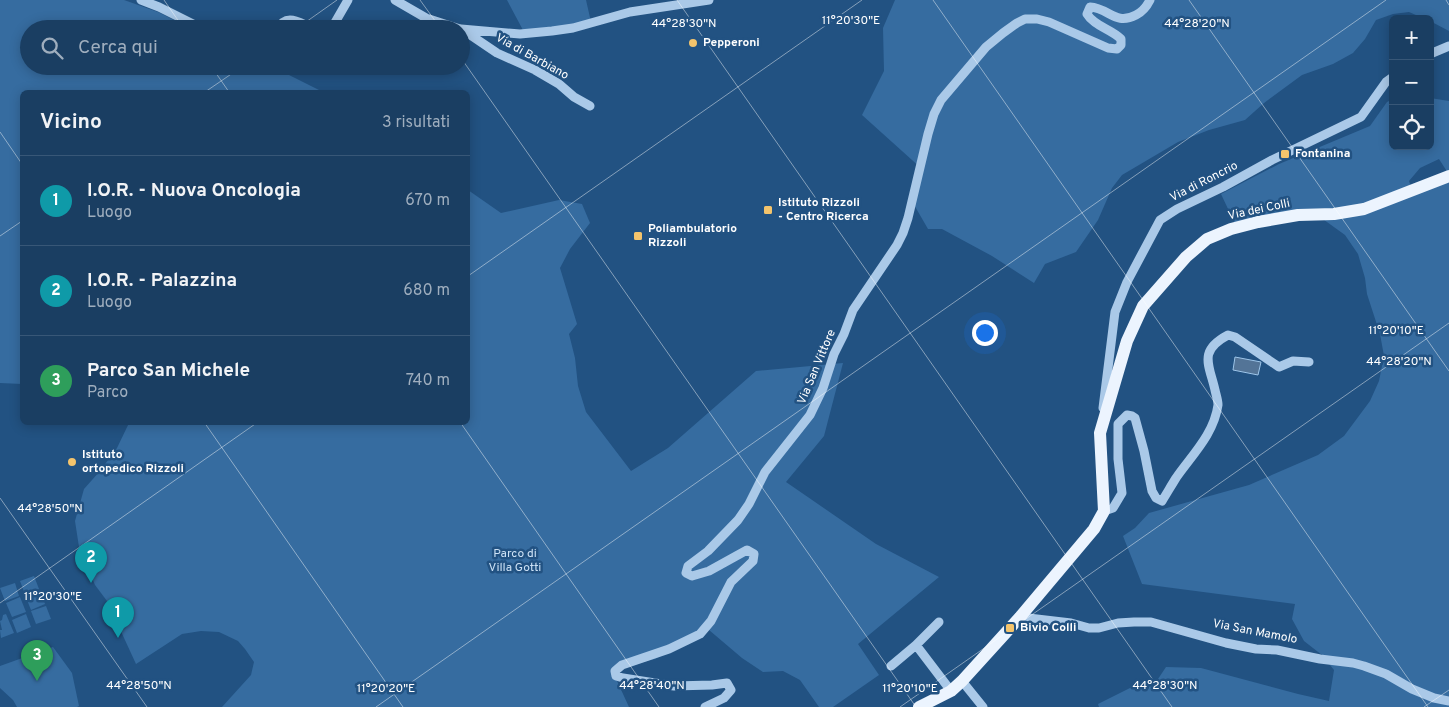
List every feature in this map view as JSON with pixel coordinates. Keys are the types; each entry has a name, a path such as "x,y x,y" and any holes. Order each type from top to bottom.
{"main road":[{"name":"Via dei Colli","path":"1100,433 1127,341 1144,306 1177,266 1207,239 1225,231 1258,222 1298,215 1334,214 1364,209 1449,176"},
{"path":"920,707 951,691 962,681 1020,617 1094,529 1104,511 1100,433"}],"street":[{"path":"141,0 184,20"},
{"path":"336,20 348,0"},
{"name":"Via di Barbiano","path":"395,0 432,20"},
{"name":"Via di Barbiano","path":"470,30 520,34 552,31 573,28 630,12 708,0"},
{"name":"Via San Vittore","path":"705,707 724,698 731,690 727,683 674,686 623,678 616,676 615,671 622,666 669,649 700,634 711,620 731,582 753,561 754,554 747,550 709,571 692,576 686,573 688,566 708,551 738,520 750,504 765,472 810,415 823,388 834,354 853,310 897,245 903,233 928,134 934,114 941,100 986,47 1017,23 1026,19 1049,22 1108,48 1117,49 1121,45 1121,39 1091,20 1087,14 1090,7 1124,19 1140,13 1150,0"},
{"name":"Via di Barbiano","path":"470,35 497,53 535,70 559,84 574,97 590,106"},
{"path":"1434,52 1449,46"},
{"name":"Via di Roncrio","path":"1100,433 1115,312 1127,282 1160,220 1176,208 1223,187 1272,160 1361,117 1389,80"},
{"path":"1104,511 1113,508 1122,493 1117,433 1118,424 1127,415 1135,418 1152,491 1156,498 1162,501 1194,454 1213,426 1218,403 1207,361 1212,348 1221,339 1228,335 1235,337 1279,367 1293,361 1309,362"},
{"name":"Via San Mamolo","path":"1020,617 1071,623 1089,628 1099,628 1118,623 1151,622 1226,643 1353,663 1386,674 1412,689 1434,698 1449,701"},
{"path":"891,666 939,622"},
{"path":"916,645 951,691"},
{"path":"962,681 983,707"}],"green space":[{"path":"0,0 124,0 174,20 20,20 20,75 289,75 319,90 20,90 20,384 0,383"},
{"path":"507,0 586,0 591,22 524,32"},
{"path":"895,0 1449,0 1449,31 1434,23 1434,15 1416,15 1409,12 1393,14 1376,20 1365,39 1353,53 1333,64 1302,75 1264,103 1245,120 1209,130 1178,142 1122,175 1112,188 1098,220 1076,252 1045,264 1034,283 992,256 942,229 928,229 913,203 922,169 862,115 884,71 883,28"},
{"path":"1434,99 1449,101 1449,707 1099,707 1098,704 1134,686 1154,685 1166,667 1201,668 1329,701 1334,670 1322,655 1304,641 1292,619 1295,604 1142,584 1123,536 1135,528 1149,513 1249,485 1318,455 1344,436 1370,401 1379,381 1384,356 1380,334 1367,294 1365,278 1358,254 1345,235 1320,217 1237,228 1221,194 1279,164 1370,126 1389,101 1389,150 1434,150","holes":["1439,159 1448,173 1411,187 1409,181 1420,168"]},
{"name":"Parco di Villa Gotti","path":"470,191 501,213 559,200 582,204 590,223 570,249 560,268 577,324 569,334 575,358 578,386 586,412 631,471 668,448 756,371 843,363 824,436 786,482 876,544 939,577 858,644 879,675 833,707 819,707 800,680 783,671 763,672 742,658 709,630 655,659 612,670 629,707 222,707 251,675 254,662 238,641 219,632 201,631 182,634 136,664 107,601 95,585 79,547 75,521 84,489 117,448 128,425 470,425"},
{"path":"34,576 39,589 25,594 20,581"},
{"path":"15,583 19,596 5,601 0,588"},
{"path":"40,590 45,604 31,610 25,595"},
{"path":"20,597 26,612 12,617 6,603"},
{"path":"46,606 51,619 36,624 31,611"},
{"path":"6,614 14,633 1,638 0,621 3,615"},
{"path":"26,614 31,627 17,633 12,620"},
{"path":"53,647 72,673 79,706 17,707 13,700 0,688 0,666"}],"shaded area":[{"path":"1235,357 1261,362 1258,375 1233,370"}],"place":[{"name":"Pepperoni","path":"693,43"},
{"name":"Fontanina","path":"1285,154"},
{"name":"Istituto Rizzoli - Centro Ricerca","path":"768,210"},
{"name":"Poliambulatorio Rizzoli","path":"638,236"},
{"name":"Istituto ortopedico Rizzoli","path":"72,462"},
{"name":"I.O.R. - Palazzina","path":"91,583"},
{"name":"Bivio Colli","path":"1010,628"},
{"name":"I.O.R. - Nuova Oncologia","path":"118,638"},
{"name":"Parco San Michele","path":"37,681"}]}
